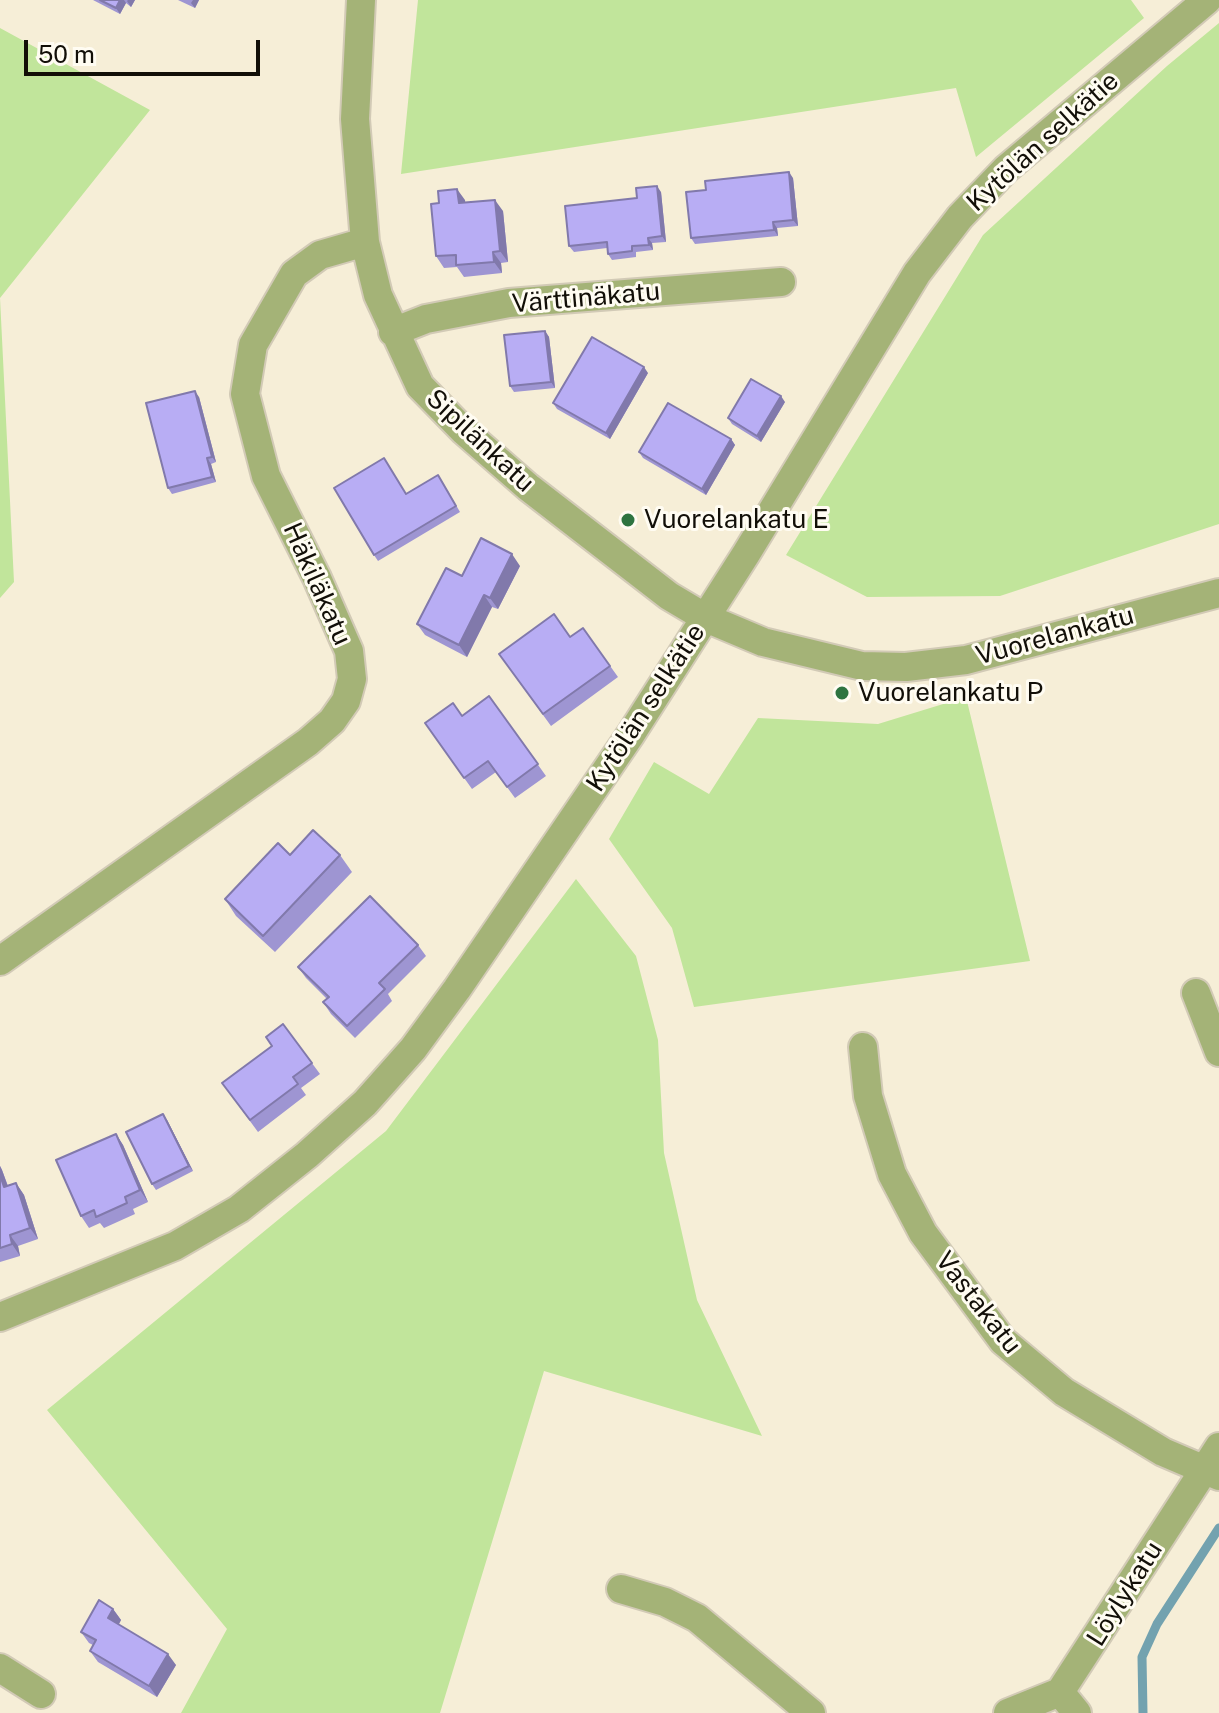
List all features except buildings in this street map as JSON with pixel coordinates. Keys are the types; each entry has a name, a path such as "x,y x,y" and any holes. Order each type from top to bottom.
{"street":[{"name":"Sipilänkatu","path":"361,0 355,119 365,242 378,295 420,386 464,431 604,548 669,596 706,618"},
{"name":"Kytölän selkätie","path":"0,1317 175,1246 239,1209 307,1155 365,1103 413,1049 457,989 706,618 917,273 960,217 1006,169 1207,0"},
{"name":"Häkiläkatu","path":"0,961 308,742 332,721 346,701 352,679 349,651 324,592 266,476 245,394 253,345 294,274 320,255 365,242"},
{"name":"Värttinäkatu","path":"393,332 426,319 509,303 781,282"},
{"name":"Vuorelankatu","path":"706,618 763,642 813,657 862,666 906,667 966,660 1219,593"},
{"path":"1196,993 1219,1052"},
{"name":"Vastakatu","path":"863,1047 868,1096 892,1174 923,1233 1003,1341 1032,1369 1074,1399 1163,1452 1214,1464"},
{"name":"Löylykatu","path":"1008,1713 1068,1703 1214,1464"},
{"path":"621,1589 665,1602 697,1618 811,1713"},
{"path":"0,1668 41,1694"}],"green space":[{"path":"418,0 1131,0 1144,18 976,157 956,88 401,174"},
{"path":"1219,23 1219,524 1000,596 867,597 786,555 983,235 1167,66"},
{"path":"0,28 150,110 0,298"},
{"path":"0,298 14,582 0,598"},
{"path":"966,697 1030,961 694,1007 672,928 609,839 654,762 709,794 758,718 878,724"},
{"path":"576,879 636,956 658,1040 664,1153 697,1300 762,1436 544,1371 440,1713 181,1713 227,1629 47,1410 386,1131"}],"waterway":[{"path":"1143,1713 1142,1657 1157,1624 1219,1528"}],"place":[{"name":"Vuorelankatu E","path":"628,520"},
{"name":"Vuorelankatu P","path":"842,693"}]}
